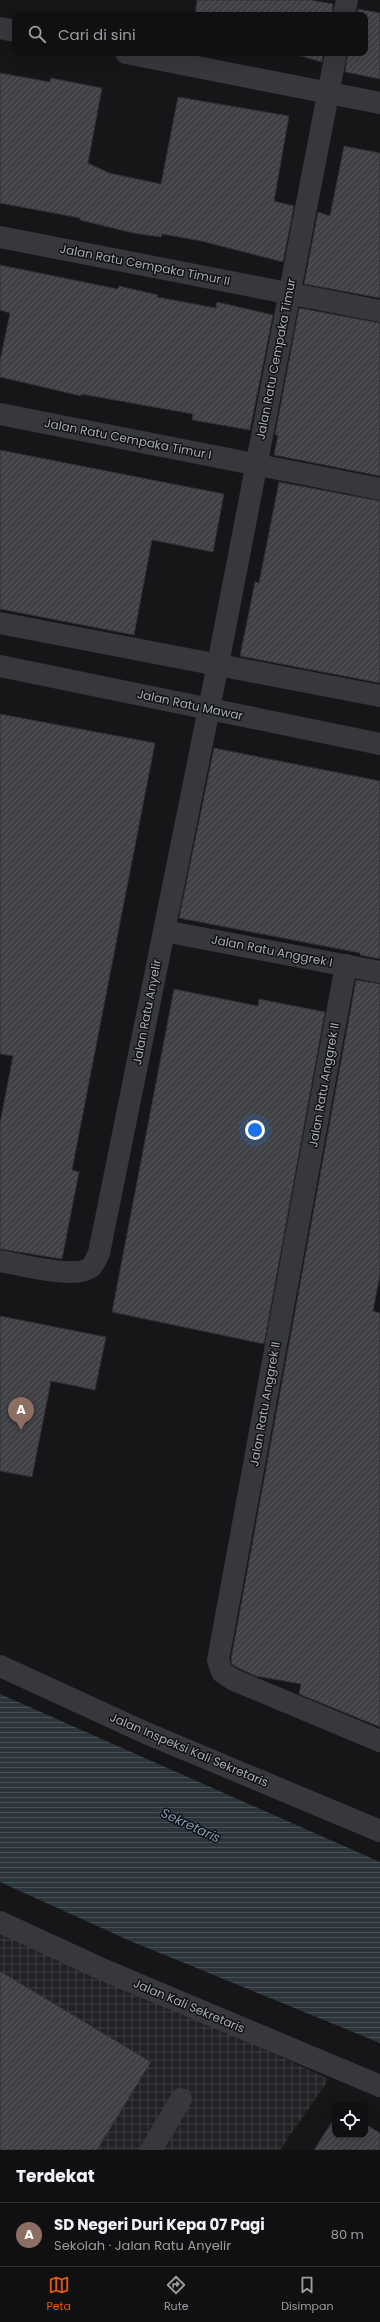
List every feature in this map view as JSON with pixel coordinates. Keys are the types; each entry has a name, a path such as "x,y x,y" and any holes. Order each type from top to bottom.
{"street":[{"path":"345,12 347,0"},
{"path":"0,28 12,30"},
{"path":"141,56 380,103"},
{"name":"Jalan Ratu Cempaka Timur","path":"218,664 335,56"},
{"name":"Jalan Ratu Cempaka Timur II","path":"0,237 380,311"},
{"name":"Jalan Ratu Cempaka Timur I","path":"0,414 380,489"},
{"path":"0,623 380,696"},
{"name":"Jalan Ratu Anyelir","path":"0,1261 69,1273 81,1272 92,1267 99,1253 218,664"},
{"name":"Jalan Ratu Mawar","path":"0,666 380,744"},
{"name":"Jalan Ratu Anggrek I","path":"164,931 380,972"},
{"name":"Jalan Ratu Anggrek II","path":"346,965 218,1660 222,1672 234,1680 380,1741"},
{"name":"Jalan Inspeksi Kali Sekretaris","path":"0,1666 146,1733 380,1831"},
{"name":"Jalan Kali Sekretaris","path":"0,1922 111,1973 380,2086"},
{"path":"151,2150 181,2099"}],"shaded area":[{"path":"0,1928 329,2079 280,2150 0,2150"}],"water":[{"name":"Sekretaris","path":"0,1694 380,1862 380,2043 128,1940 0,1882"}],"building":[{"path":"197,0 311,0 333,4 332,12 195,12"},
{"path":"358,9 380,13 380,79 345,72 348,56 368,56 368,12 358,12"},
{"path":"301,56 323,56 322,62"},
{"path":"0,73 50,82 51,78 102,88 88,163 109,173 161,184 178,97 289,116 274,201 294,206 283,262 201,241 162,234 161,237 133,233 80,220 80,218 0,203"},
{"path":"344,146 380,153 380,298 304,284 318,212 330,216"},
{"path":"0,265 118,289 119,286 158,295 157,297 216,308 217,302 273,315 250,430 192,420 193,414 81,394 81,396 0,377 0,361 10,313 0,310"},
{"path":"299,308 380,323 380,476 274,455 278,435 275,435"},
{"path":"0,450 224,494 213,552 152,540 134,635 0,609"},
{"path":"279,482 380,501 380,683 240,656 255,582 259,583"},
{"path":"0,714 155,743 72,1170 79,1172 62,1259 0,1249 0,1123 13,1056 0,1054"},
{"path":"214,748 380,781 380,959 360,955 360,953 179,918"},
{"path":"356,980 380,984 380,1275 373,1311 380,1313 380,1727 299,1694 301,1684 256,1676 232,1664 231,1659"},
{"path":"174,989 258,1006 259,999 325,1012 264,1344 112,1312"},
{"path":"0,1316 106,1337 95,1390 51,1381 32,1477 0,1471"},
{"path":"0,1971 151,2062 97,2150 0,2150"},
{"path":"332,2122 332,2138 368,2138 368,2126 380,2133 380,2150 314,2150"}],"place":[{"name":"SD Negeri Duri Kepa 07 Pagi","path":"21,1430"}]}
